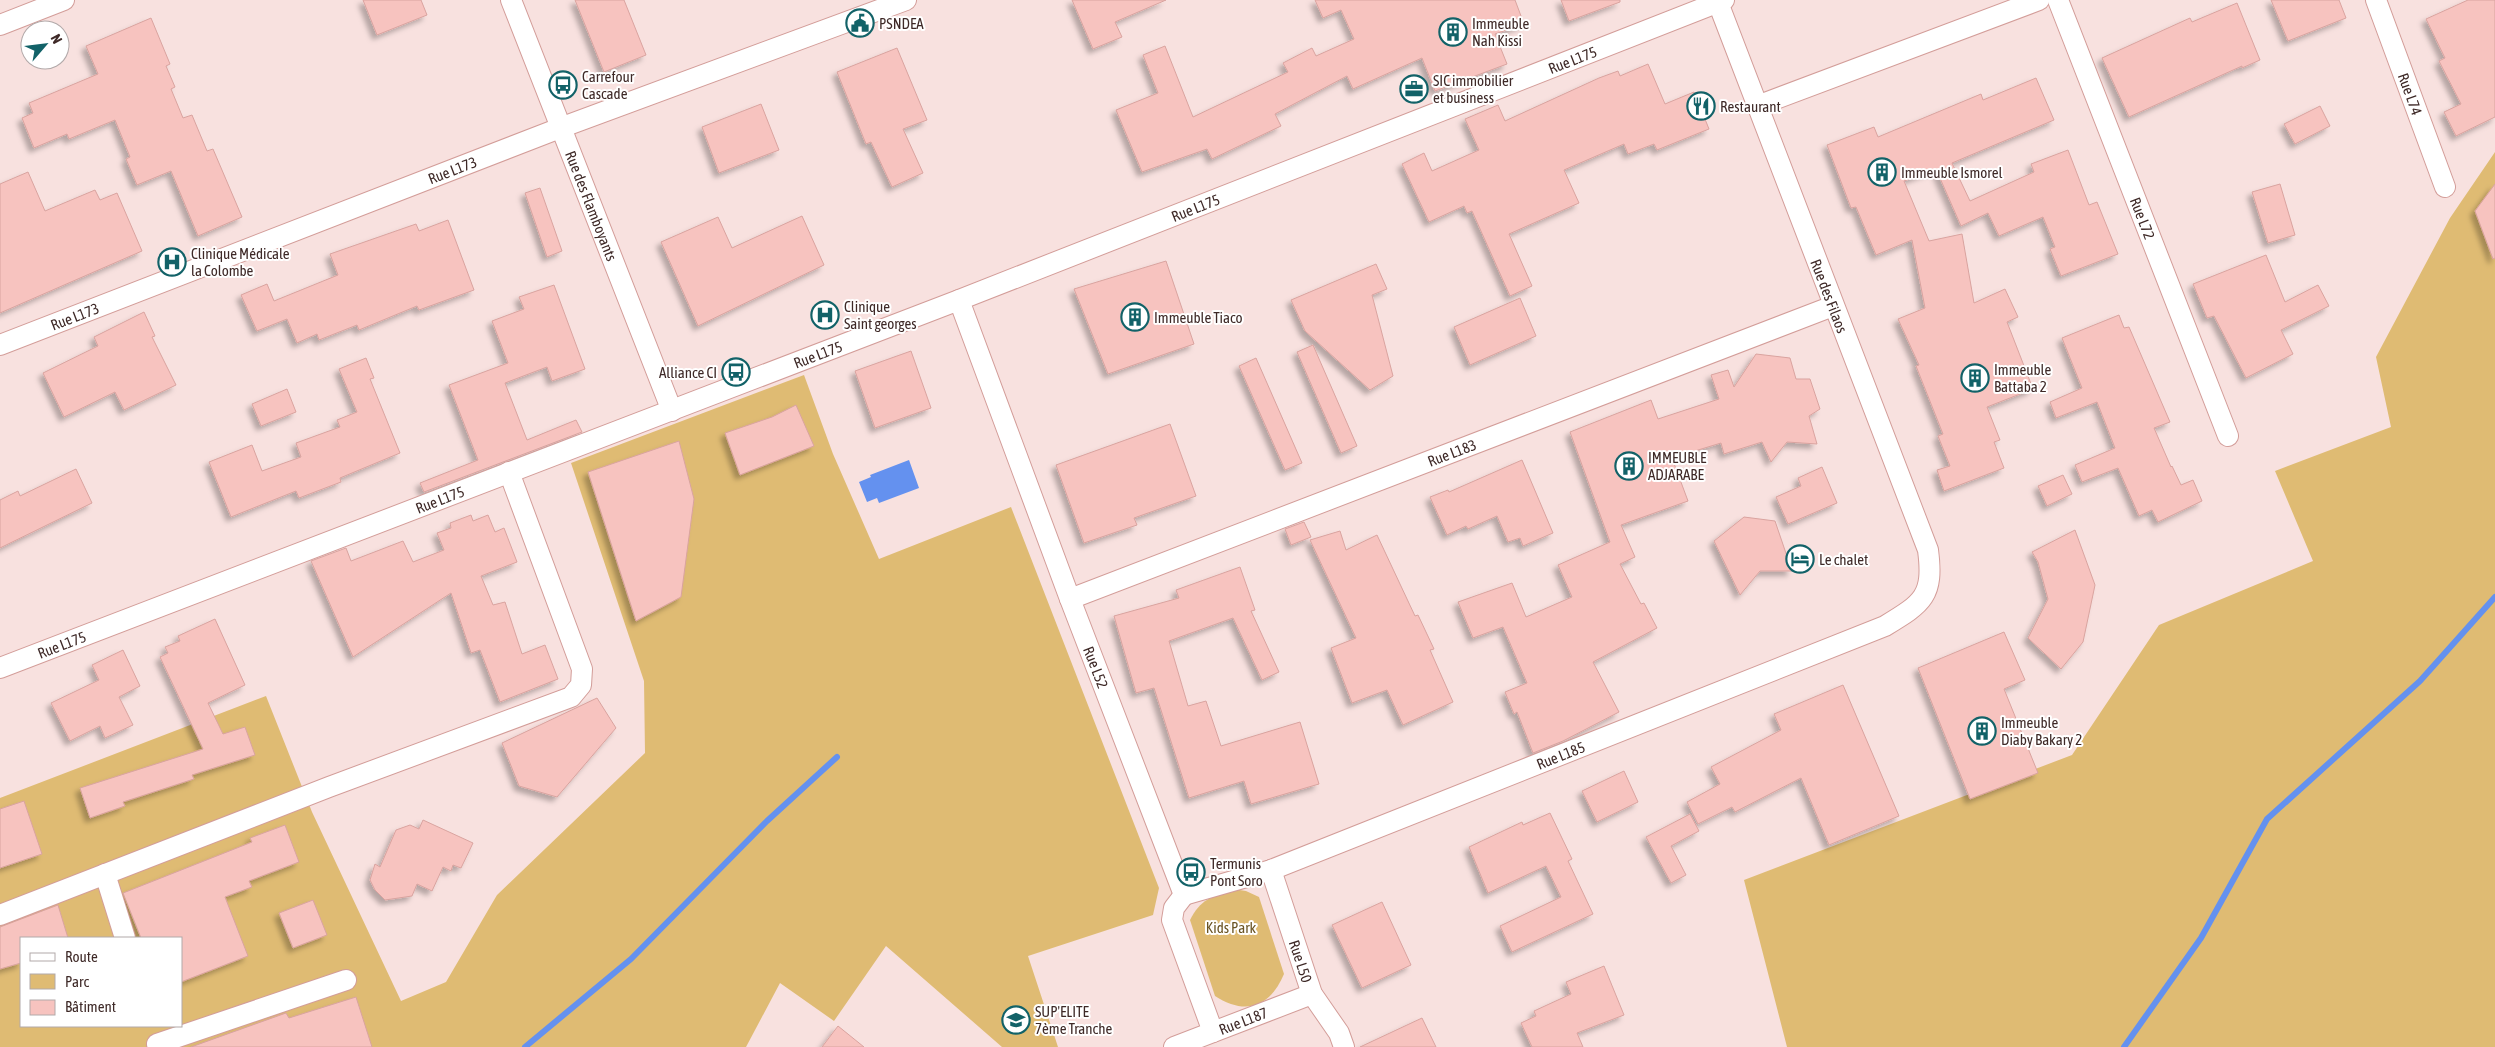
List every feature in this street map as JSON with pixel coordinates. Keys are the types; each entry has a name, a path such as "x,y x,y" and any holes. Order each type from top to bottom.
{"street":[{"path":"0,25 64,0"},
{"name":"Rue des Flamboyants","path":"511,0 672,411"},
{"name":"Rue L173","path":"0,345 560,128 906,0"},
{"path":"1757,106 2039,0"},
{"name":"Rue L72","path":"2058,0 2228,436"},
{"name":"Rue L74","path":"2376,0 2445,187"},
{"name":"Rue des Filaos","path":"1719,1 1833,306 1928,550 1931,570 1927,593"},
{"name":"Rue L175","path":"0,668 959,300 1719,1"},
{"name":"Rue L52","path":"959,300 1070,599 1184,895"},
{"name":"Rue L183","path":"1070,599 1833,306"},
{"path":"0,915 329,786 571,697 581,685 582,669 509,472"},
{"name":"Rue L185","path":"1184,895 1271,870 1885,626 1913,609 1927,593"},
{"name":"Rue L50","path":"1271,870 1312,994 1338,1032 1344,1047"},
{"path":"106,874 125,937"},
{"path":"1184,895 1174,908 1172,920 1213,1032"},
{"path":"156,1039 346,980"},
{"name":"Rue L187","path":"1174,1047 1312,994"}],"green space":[{"path":"2495,152 2495,1047 1787,1047 1744,880 2072,755 2159,625 2313,561 2275,471 2391,427 2376,357 2450,218"},
{"path":"804,375 833,454 879,559 1011,507 1159,888 1153,915 1028,956 1058,1047 1002,1047 886,946 834,1021 780,983 746,1047 0,1047 0,798 266,696 312,812 401,1001 446,982 497,895 645,753 644,681 571,463"},
{"name":"Kids Park","path":"1233,889 1246,891 1259,897 1284,974 1272,994 1264,1001 1247,1007 1237,1006 1215,996 1190,920 1202,903"}],"water":[{"path":"909,460 919,488 879,503 877,498 867,502 859,482 871,477 870,475"}],"building":[{"path":"363,0 421,0 427,15 377,35"},
{"path":"575,0 624,0 646,55 604,72"},
{"path":"1072,0 1166,0 1115,22 1122,37 1093,49"},
{"path":"1315,0 1515,0 1524,24 1495,34 1507,64 1435,91 1422,58 1353,89 1347,76 1275,114 1281,126 1212,159 1207,149 1142,172 1116,110 1158,93 1143,55 1165,46 1193,117 1288,72 1283,63 1312,48 1316,56 1354,39 1341,10 1323,18"},
{"path":"1561,0 1620,0 1620,2 1569,21"},
{"path":"2271,0 2339,0 2346,18 2288,41"},
{"path":"2468,0 2495,0 2495,117 2456,136 2444,112 2461,104 2439,61 2445,58 2426,19"},
{"path":"2237,3 2260,60 2242,68 2242,66 2129,117 2102,58 2190,18 2192,22"},
{"path":"151,18 170,64 166,66 175,87 171,89 183,118 192,115 207,151 213,149 242,217 198,236 171,171 137,185 126,159 130,157 115,120 69,139 67,134 34,148 22,118 33,113 29,103 98,74 86,46"},
{"path":"897,48 927,120 903,129 923,173 892,187 871,142 866,144 837,72"},
{"path":"1648,64 1665,104 1694,92 1709,129 1657,150 1654,144 1628,154 1624,144 1564,170 1579,203 1509,234 1532,286 1510,296 1472,211 1467,213 1464,206 1429,222 1402,164 1424,153 1432,171 1479,150 1465,119 1498,105 1505,121 1599,78 1618,71 1620,76"},
{"path":"2036,78 2054,120 1952,163 1970,201 2034,172 2031,164 2068,150 2089,205 2097,202 2118,254 2061,276 2050,249 2055,247 2043,217 1999,236 1988,213 1961,226 1936,169 1904,181 1929,241 1962,234 1974,303 2005,289 2018,317 2007,322 2033,389 1987,407 2000,440 1994,442 2004,468 1944,491 1937,470 1950,466 1938,436 1943,434 1916,366 1919,365 1898,319 1925,308 1912,240 1876,255 1856,207 1851,208 1827,145 1874,127 1878,137 1981,94 1983,100"},
{"path":"761,104 779,150 719,173 702,127"},
{"path":"2320,106 2330,126 2295,144 2284,124"},
{"path":"28,172 45,211 95,190 100,200 117,193 142,251 0,313 0,184"},
{"path":"2280,184 2295,235 2268,243 2252,192"},
{"path":"2495,184 2495,258 2493,259 2475,211"},
{"path":"540,188 562,251 547,257 525,193"},
{"path":"802,216 824,265 698,326 661,242 718,217 732,248"},
{"path":"448,220 474,290 419,310 417,306 359,330 357,325 319,340 317,334 297,343 287,319 257,331 241,295 267,284 274,301 338,275 330,254 416,224 419,231"},
{"path":"2266,255 2285,302 2318,285 2329,306 2281,330 2293,354 2246,378 2214,316 2207,318 2193,284"},
{"name":"Immeuble Tiaco","path":"1166,261 1194,344 1108,374 1074,289"},
{"path":"1376,264 1387,289 1372,295 1393,376 1370,390 1305,331 1291,300"},
{"path":"554,285 585,369 552,381 547,367 505,383 527,440 576,420 582,432 424,492 420,483 478,460 449,385 508,363 492,321 524,309 519,297"},
{"path":"1520,298 1536,336 1470,365 1454,327"},
{"path":"144,312 155,336 152,337 176,385 124,410 115,392 64,417 43,373 98,346 94,337"},
{"path":"2119,315 2124,328 2129,327 2170,422 2154,428 2171,467 2181,485 2193,480 2202,501 2158,522 2152,510 2139,516 2118,468 2082,482 2075,465 2115,448 2097,402 2056,418 2050,402 2082,388 2062,338"},
{"path":"1313,345 1357,446 1341,453 1297,352"},
{"path":"911,351 931,408 875,428 855,371"},
{"path":"1756,354 1790,358 1796,379 1810,379 1820,409 1809,416 1817,444 1787,442 1771,462 1762,442 1724,454 1721,443 1672,458 1688,501 1621,525 1635,557 1620,564 1641,604 1644,603 1657,628 1593,662 1619,712 1563,741 1533,753 1517,712 1514,714 1505,692 1527,683 1503,627 1473,638 1458,602 1512,583 1526,617 1572,597 1558,565 1610,542 1570,432 1651,400 1658,419 1719,399 1711,375 1728,370 1734,387"},
{"path":"366,358 374,378 370,379 400,453 340,478 341,482 299,498 296,491 231,517 209,462 252,445 262,471 301,457 296,443 340,427 337,420 357,412 339,369"},
{"path":"1256,358 1302,463 1285,470 1239,366"},
{"path":"287,389 296,412 261,426 252,404"},
{"path":"796,405 814,446 740,475 725,433 772,417"},
{"path":"1170,424 1196,496 1134,518 1137,525 1084,543 1056,465"},
{"path":"679,441 694,499 681,597 636,621 588,472"},
{"path":"1522,460 1553,533 1523,546 1520,538 1508,542 1497,516 1468,529 1466,526 1447,535 1430,497 1448,490 1449,492"},
{"path":"1822,467 1837,503 1788,524 1776,497 1801,486 1798,478"},
{"path":"76,469 92,503 0,548 0,500 18,491 20,496"},
{"path":"2063,475 2072,494 2047,506 2038,486"},
{"path":"471,515 473,521 488,515 495,532 504,528 517,562 481,576 493,605 505,602 522,654 545,645 558,679 500,702 480,650 471,653 451,593 353,657 311,561 346,548 351,561 403,541 413,562 444,550 437,533 451,528 450,523"},
{"path":"1744,517 1775,521 1792,571 1760,571 1740,595 1714,541"},
{"path":"1304,522 1311,537 1291,545 1285,529"},
{"path":"2075,530 2095,585 2083,642 2061,669 2028,638 2048,599 2038,562 2032,552"},
{"path":"1340,531 1346,550 1377,535 1415,616 1418,615 1434,649 1430,650 1453,702 1403,725 1387,690 1352,703 1331,648 1356,638 1310,540"},
{"path":"1240,567 1255,610 1251,611 1279,672 1262,680 1233,618 1169,641 1188,706 1206,701 1221,746 1300,722 1319,784 1251,804 1244,781 1189,798 1154,688 1136,693 1114,616 1179,598 1176,590"},
{"path":"215,619 245,685 208,703 223,734 245,727 255,755 192,775 194,779 123,802 125,806 90,818 80,788 203,749 160,657 168,653 165,647 180,641 178,636"},
{"name":"Immeuble Diaby Bakary 2","path":"2004,632 2025,680 2004,689 2038,773 1970,799 1918,668"},
{"path":"123,650 140,686 119,697 133,725 105,738 100,726 70,741 51,703 99,680 92,665"},
{"path":"1843,685 1899,816 1829,845 1801,778 1735,812 1732,807 1698,824 1687,802 1720,784 1711,767 1781,730 1774,714"},
{"path":"597,698 616,728 557,797 519,786 502,743"},
{"path":"1624,771 1638,802 1597,822 1582,791"},
{"path":"24,801 42,854 0,868 0,809"},
{"path":"1550,813 1572,859 1568,861 1593,914 1512,952 1500,926 1561,897 1546,866 1488,893 1469,847 1522,822 1523,825"},
{"path":"1690,814 1699,831 1671,846 1686,875 1671,883 1646,837"},
{"path":"423,820 473,843 461,868 453,865 451,871 443,867 432,891 417,884 412,896 385,900 375,890 370,880 375,864 380,867 396,830 410,825 419,829"},
{"path":"285,825 299,862 249,881 252,887 225,897 248,956 182,982 182,937 141,937 123,893 252,842 250,838"},
{"path":"313,900 327,935 293,948 279,913"},
{"path":"1382,902 1411,965 1362,988 1332,925"},
{"path":"58,905 68,937 20,937 20,963 0,969 0,927"},
{"path":"1604,966 1624,1015 1577,1033 1583,1047 1532,1047 1521,1023 1536,1016 1534,1011 1571,994 1566,982"},
{"path":"356,997 372,1047 191,1047 286,1013 289,1018"},
{"path":"1422,1018 1436,1047 1360,1047"},
{"path":"838,1026 864,1047 822,1047"}],"waterway":[{"path":"2124,1047 2201,938 2267,819 2420,681 2495,597"},
{"path":"525,1047 631,959 767,821 837,757"}],"place":[{"name":"PSNDEA","path":"860,23"},
{"name":"Immeuble Nah Kissi","path":"1453,32"},
{"name":"Carrefour Cascade","path":"563,85"},
{"name":"SIC immobilier et business","path":"1414,89"},
{"name":"Restaurant","path":"1701,106"},
{"name":"Immeuble Ismorel","path":"1882,172"},
{"name":"Clinique Médicale la Colombe","path":"172,262"},
{"name":"Clinique Saint georges","path":"825,315"},
{"name":"Immeuble Tiaco","path":"1135,317"},
{"name":"Alliance CI","path":"736,372"},
{"name":"Immeuble Battaba 2","path":"1975,378"},
{"name":"IMMEUBLE ADJARABE","path":"1629,466"},
{"name":"Le chalet","path":"1800,559"},
{"name":"Immeuble Diaby Bakary 2","path":"1982,731"},
{"name":"Termunis Pont Soro","path":"1191,872"},
{"name":"SUP'ELITE 7ème Tranche","path":"1016,1020"}]}
